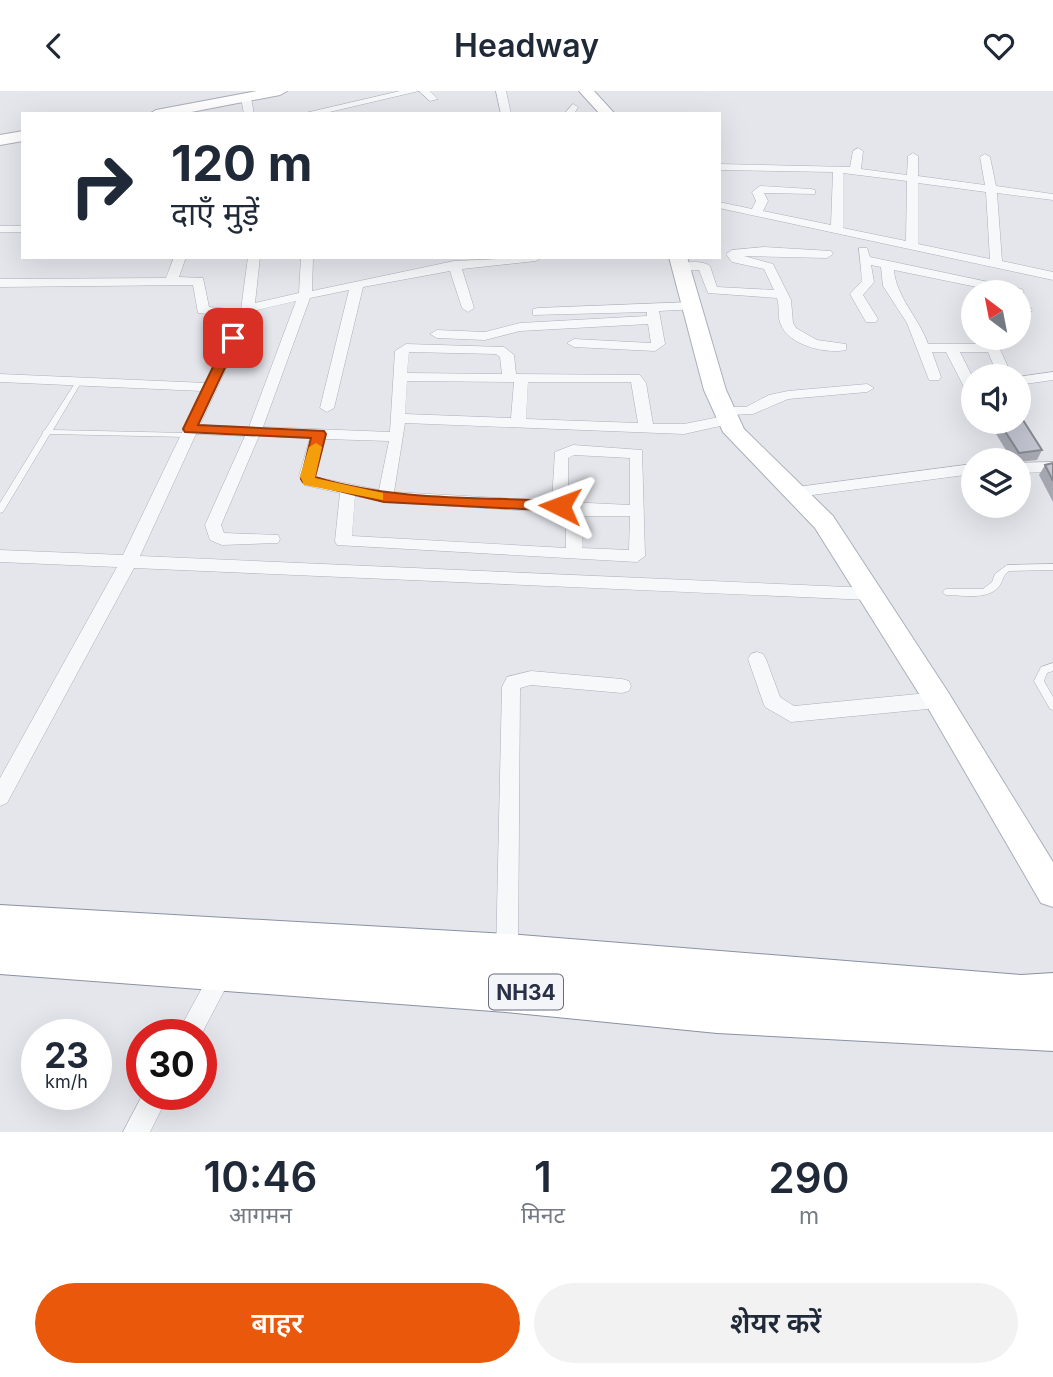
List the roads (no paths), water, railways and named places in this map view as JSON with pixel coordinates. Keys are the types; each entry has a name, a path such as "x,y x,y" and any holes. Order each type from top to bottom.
{"highway":[{"name":"NH34","path":"0,925 229,955 627,984 1037,996"},
{"name":"NH34","path":"0,953 507,955 570,978"},
{"name":"NH34","path":"627,984 718,1011 1053,1028"}],"main road":[{"path":"166,112 280,91"},
{"path":"586,91 606,112"}],"street":[{"path":"315,112 414,91"},
{"path":"424,91 433,99"},
{"path":"502,91 506,112"},
{"path":"0,140 21,136"},
{"path":"855,171 859,151"},
{"path":"912,248 913,156"},
{"path":"985,157 991,188 996,265"},
{"path":"721,167 838,169 1053,197"},
{"path":"837,232 838,169"},
{"path":"757,213 762,201 758,192 760,189 811,192"},
{"path":"721,205 1053,276"},
{"path":"0,229 21,229"},
{"path":"861,237 868,282 856,294 871,319"},
{"path":"827,254 764,251 732,254 740,261 765,264 782,293 786,323 791,331 814,344 841,347"},
{"path":"171,281 179,259"},
{"path":"0,797 8,766 129,561 246,311 254,259"},
{"path":"272,540 222,539 213,531 213,525 254,432 305,295 307,259"},
{"path":"0,283 199,281 203,310 246,311 305,295 454,265 516,259"},
{"path":"864,260 962,280"},
{"path":"782,293 712,290 704,267 680,262 715,390 734,432 753,453 797,492 824,522 938,700 1053,893"},
{"path":"454,265 468,308"},
{"path":"887,265 889,286 910,316 934,377"},
{"path":"957,279 961,284"},
{"path":"327,408 357,284"},
{"path":"437,334 485,336 520,327 653,314 692,306"},
{"path":"538,312 653,314"},
{"path":"574,343 655,347 659,344 653,314"},
{"path":"924,348 961,347"},
{"path":"384,497 397,437 402,351 406,348 499,350 507,355 515,378 518,423"},
{"path":"951,348 961,368"},
{"path":"1031,379 1053,376"},
{"path":"348,490 343,541 637,556 637,453 642,428 639,383 635,378 400,377"},
{"path":"0,378 210,387"},
{"path":"397,418 684,429 754,410 774,398 867,388"},
{"path":"188,432 397,437"},
{"path":"319,434 308,479 348,490 384,497 638,511"},
{"path":"574,554 560,455 573,450 637,453"},
{"path":"1031,468 1053,467"},
{"path":"797,492 961,472"},
{"path":"0,556 870,594"},
{"path":"757,659 772,702 791,714 938,700"},
{"path":"507,955 511,687 514,682 531,678 622,686"},
{"path":"197,1019 229,955"},
{"path":"136,1132 148,1110"}],"lane":[{"path":"0,510 79,381"},
{"path":"46,432 188,432"},
{"path":"946,592 985,592 996,584 998,576 1007,568 1053,567"},
{"path":"1053,667 1044,670 1039,681 1053,705"}]}
